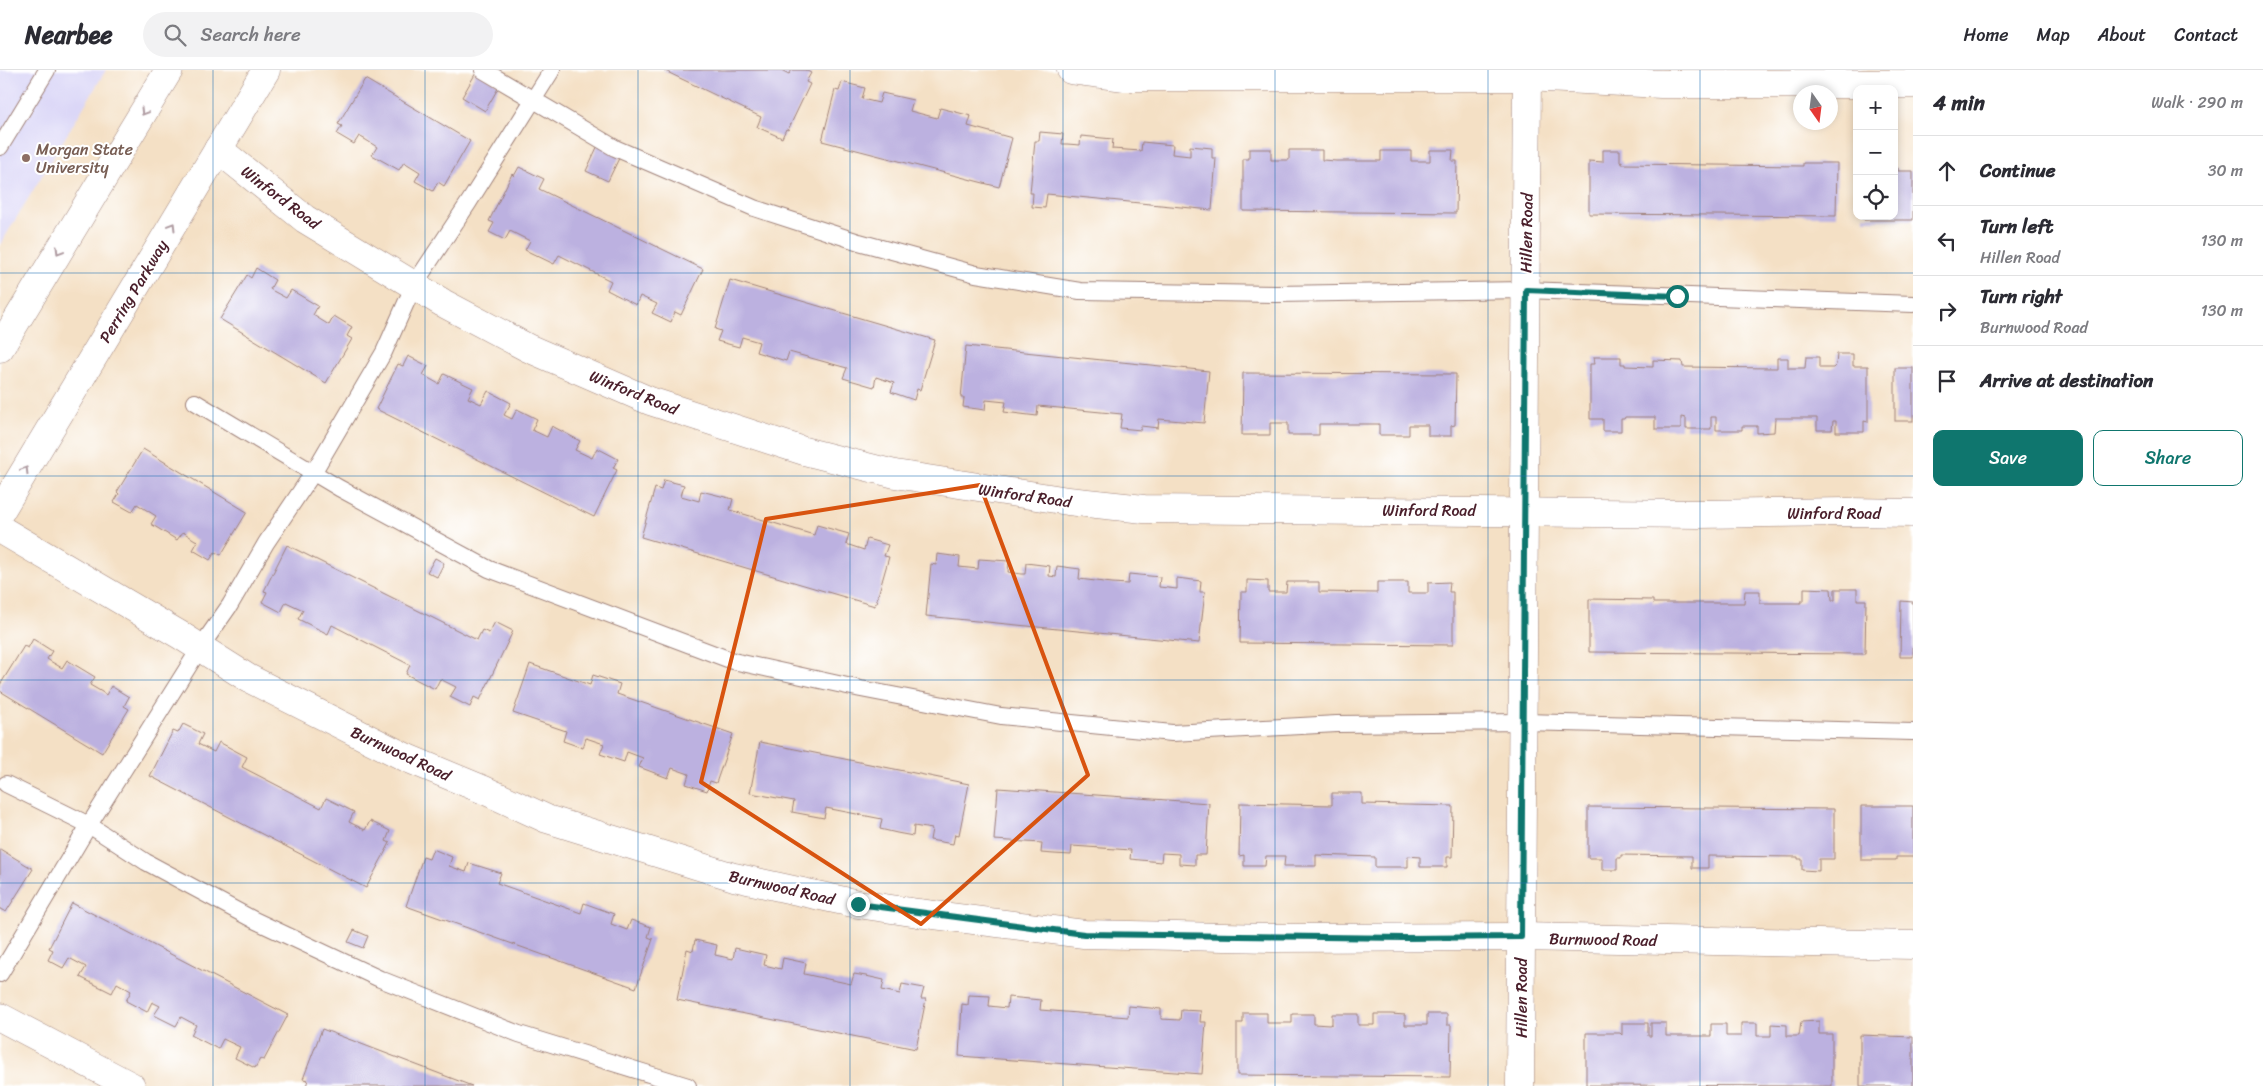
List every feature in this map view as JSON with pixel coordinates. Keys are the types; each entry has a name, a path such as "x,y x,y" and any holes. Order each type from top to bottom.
{"street":[{"path":"0,348 169,70"},
{"name":"Perring Parkway","path":"0,512 266,70"},
{"path":"1071,70 1125,77 1527,74 1660,84 1913,84"},
{"name":"Hillen Road","path":"1520,1086 1527,74"},
{"name":"Winford Road","path":"218,149 305,219 414,285 528,348 650,401 804,451 895,474 1058,500 1144,508 1274,511 1524,511 1700,514 1848,512 1913,514"},
{"name":"Burnwood Road","path":"0,528 248,678 407,758 548,819 734,877 793,890 918,914 1084,934 1281,938 1521,937 1913,945"},
{"path":"0,1017 131,1086"}],"lane":[{"path":"0,147 47,70"},
{"path":"483,70 616,148 754,208 858,242 976,274 1080,292 1276,294 1526,290 1913,304"},
{"path":"0,974 89,825 200,648 230,605 266,543 313,473 384,352 414,285 552,70"},
{"path":"195,402 313,473 488,569 733,661 861,689 1000,716 1172,733 1337,724 1524,722 1913,732"},
{"path":"6,784 89,825 146,862 254,920 380,979 519,1034 688,1086"}],"highlighted area":[{"path":"980,485 1088,775 921,924 701,782 766,519"}],"shaded area":[{"name":"Morgan State University","path":"0,70 106,70 0,245"}],"building":[{"path":"663,70 781,70 789,74 792,70 805,70 811,73 806,82 810,84 788,130 786,129 782,138 757,127 761,117"},
{"path":"477,71 500,85 485,111 462,97"},
{"path":"365,79 470,141 444,186 438,182 433,191 415,181 420,172 404,162 399,170 372,155 377,147 366,140 359,136 354,144 337,134 342,126 338,124"},
{"path":"842,82 865,88 862,99 879,103 882,93 913,100 910,111 937,118 940,108 956,112 971,116 968,126 1012,138 999,187 822,141 835,90 839,91"},
{"path":"1040,132 1063,134 1062,144 1080,145 1081,136 1113,139 1112,149 1141,151 1142,142 1173,145 1172,154 1190,156 1190,146 1212,148 1212,158 1216,158 1212,210 1047,194 1045,208 1032,207 1033,193 1030,193 1035,141 1039,141"},
{"path":"599,143 621,154 608,181 586,171"},
{"path":"1249,149 1271,149 1271,160 1289,160 1289,150 1322,150 1322,160 1336,161 1381,161 1381,151 1411,151 1411,161 1430,161 1430,150 1453,150 1452,161 1457,161 1456,213 1243,211 1243,159 1249,159"},
{"path":"1603,150 1620,150 1620,162 1622,161 1622,164 1803,166 1803,163 1837,163 1836,216 1589,214 1589,161 1603,162"},
{"path":"519,167 544,179 539,189 703,269 681,315 675,312 671,322 652,313 657,304 640,296 636,305 607,290 611,281 559,255 554,264 525,250 530,241 510,231 505,240 489,232 494,223 489,221 512,174 514,176"},
{"path":"1898,171 1913,171 1913,220 1898,220"},
{"path":"256,268 275,280 270,289 273,291 286,298 291,290 318,306 313,315 329,325 334,316 352,327 347,336 352,339 326,383 220,319 247,275 251,278"},
{"path":"730,280 935,340 920,390 917,389 914,400 891,392 894,383 876,377 874,387 843,378 847,368 789,352 786,361 756,352 759,342 742,337 739,347 717,341 721,331 715,329"},
{"path":"966,346 1209,371 1204,423 1159,419 1158,428 1141,426 1141,430 1120,428 1122,414 1038,406 1037,416 1004,412 1006,402 986,400 985,410 963,407 964,398 961,398"},
{"path":"1837,354 1853,354 1853,366 1868,366 1868,422 1864,421 1864,432 1836,432 1836,421 1833,421 1832,430 1817,430 1817,418 1775,418 1774,432 1757,433 1757,426 1742,426 1742,430 1716,430 1716,417 1711,417 1711,429 1686,429 1686,418 1681,417 1681,429 1655,429 1655,417 1625,417 1621,419 1621,431 1603,431 1603,419 1590,419 1590,364 1595,364 1594,357 1621,357 1621,364 1625,364 1625,366 1653,367 1653,360 1682,361 1683,367 1775,368 1777,368 1777,358 1788,358 1788,368 1805,368 1806,357 1819,357 1819,368 1833,368 1836,365"},
{"path":"408,356 428,366 423,375 439,384 444,374 473,388 468,398 481,404 488,391 511,403 504,415 512,419 517,409 537,419 532,430 547,437 552,426 580,441 575,450 592,458 597,448 618,459 613,468 617,470 594,517 376,409 398,364 403,366"},
{"path":"1895,368 1913,368 1913,421 1895,421"},
{"path":"1243,373 1456,374 1455,425 1451,426 1451,436 1428,436 1428,425 1409,425 1409,435 1379,435 1379,424 1319,424 1319,435 1288,435 1288,423 1270,423 1270,435 1242,435"},
{"path":"143,449 247,512 221,555 215,552 210,560 193,550 198,541 183,532 177,540 151,524 156,516 137,504 132,512 114,502 119,494 117,492"},
{"path":"664,480 684,485 681,496 699,501 701,491 733,499 730,510 814,535 817,525 849,534 846,544 864,550 867,539 888,545 884,556 889,557 875,606 641,537 655,488 661,490"},
{"path":"287,545 477,640 482,630 489,633 495,622 513,631 480,700 474,697 470,707 450,697 456,687 440,679 435,689 406,674 410,665 332,625 328,634 298,619 303,610 286,602 281,612 262,602 267,592 264,591"},
{"path":"937,554 960,557 959,567 978,569 979,559 1009,561 1008,572 1021,574 1025,574 1026,563 1050,566 1049,576 1056,577 1057,566 1080,569 1079,579 1112,583 1128,584 1129,574 1160,577 1159,587 1177,589 1177,578 1201,581 1200,592 1205,592 1199,643 926,616 931,564 936,565"},
{"path":"435,558 444,563 437,577 427,572"},
{"path":"1247,580 1268,581 1268,592 1286,592 1287,582 1319,582 1319,592 1377,593 1377,582 1408,582 1408,593 1428,593 1428,583 1450,582 1449,592 1453,592 1453,645 1240,643 1241,592 1247,592"},
{"path":"1804,588 1831,589 1832,600 1835,600 1835,589 1857,589 1857,600 1866,600 1865,654 1589,652 1589,599 1653,600 1653,603 1744,603 1745,591 1760,591 1760,603 1801,603 1801,601 1804,601"},
{"path":"1901,601 1913,602 1913,657 1900,657"},
{"path":"33,639 52,651 47,659 50,661 62,668 67,660 95,677 90,685 106,695 111,686 129,697 124,706 129,709 102,753 0,691 0,685 24,646 28,648"},
{"path":"530,664 590,685 593,675 620,684 617,694 733,734 716,783 710,781 707,791 686,784 689,774 672,768 668,778 639,767 643,758 627,752 624,762 600,754 604,744 586,738 583,748 563,741 566,731 513,713"},
{"path":"183,724 203,734 198,744 214,752 219,742 247,757 242,767 321,808 326,798 354,812 349,822 365,830 370,821 390,831 386,841 390,843 366,888 150,776 173,731 178,733"},
{"path":"760,742 969,784 959,835 955,834 953,844 930,840 932,829 914,826 913,836 897,833 880,829 882,819 826,808 824,818 792,812 794,801 750,793"},
{"path":"998,788 1209,803 1206,855 1195,855 1195,865 1179,864 1179,854 1162,853 1161,862 1130,859 1131,850 1072,846 1071,855 1054,854 1041,853 1042,843 994,840"},
{"path":"1332,793 1362,793 1362,804 1453,806 1452,857 1447,857 1447,867 1420,867 1420,857 1408,856 1408,867 1375,867 1375,857 1316,855 1316,866 1284,866 1285,856 1266,856 1265,866 1244,866 1244,855 1239,856 1240,803 1332,805"},
{"path":"1861,806 1913,806 1913,857 1896,857 1896,860 1861,860"},
{"path":"1588,807 1834,809 1834,859 1819,859 1819,871 1802,870 1802,859 1798,859 1798,857 1708,856 1708,868 1692,868 1692,856 1621,855 1621,858 1617,858 1617,870 1602,870 1602,858 1588,858"},
{"path":"0,849 33,869 6,912 0,909"},
{"path":"433,849 452,857 449,866 466,872 469,863 501,873 497,883 581,913 584,903 614,914 611,924 627,930 631,920 651,927 648,937 653,939 636,988 406,906 423,857 429,859"},
{"path":"72,903 288,1015 264,1060 260,1059 255,1068 235,1058 240,1047 223,1039 218,1049 191,1035 196,1025 181,1017 176,1026 154,1015 160,1006 152,1002 147,1012 126,1001 131,991 117,983 112,993 80,977 86,967 69,958 63,968 48,960 53,950 49,948"},
{"path":"354,930 368,936 363,948 348,942"},
{"path":"695,940 717,945 715,955 733,959 735,948 766,955 764,965 781,969 783,958 806,963 804,974 851,984 854,974 884,980 882,990 900,994 902,984 924,988 921,999 926,999 916,1049 677,1000 687,949 693,951"},
{"path":"969,995 990,996 989,1006 1007,1008 1008,997 1041,1000 1040,1010 1128,1017 1129,1006 1161,1009 1161,1019 1180,1020 1181,1010 1201,1011 1200,1022 1206,1022 1202,1074 959,1056 962,1004 968,1005"},
{"path":"1243,1013 1267,1013 1267,1023 1292,1023 1292,1014 1314,1014 1314,1024 1329,1025 1332,1024 1332,1014 1358,1014 1358,1025 1374,1025 1374,1014 1391,1014 1405,1015 1405,1025 1427,1025 1427,1014 1447,1014 1447,1025 1451,1025 1450,1077 1237,1075 1237,1023 1243,1023"},
{"path":"1819,1021 1819,1034 1832,1034 1832,1086 1586,1085 1586,1033 1620,1033 1622,1035 1622,1023 1648,1023 1648,1036 1651,1036 1651,1023 1666,1023 1666,1036 1711,1036 1711,1024 1726,1024 1726,1036 1741,1036 1741,1023 1757,1023 1757,1036 1771,1036 1771,1024 1787,1025 1787,1036 1799,1036 1801,1022"},
{"path":"322,1029 472,1086 306,1086 308,1080 303,1079"},
{"path":"1860,1035 1913,1037 1913,1086 1860,1086"}],"place":[{"name":"Morgan State University","path":"26,158"}],"route":[{"path":"858,904 918,914 1084,934 1271,938 1521,937 1526,290 1677,296"}]}
